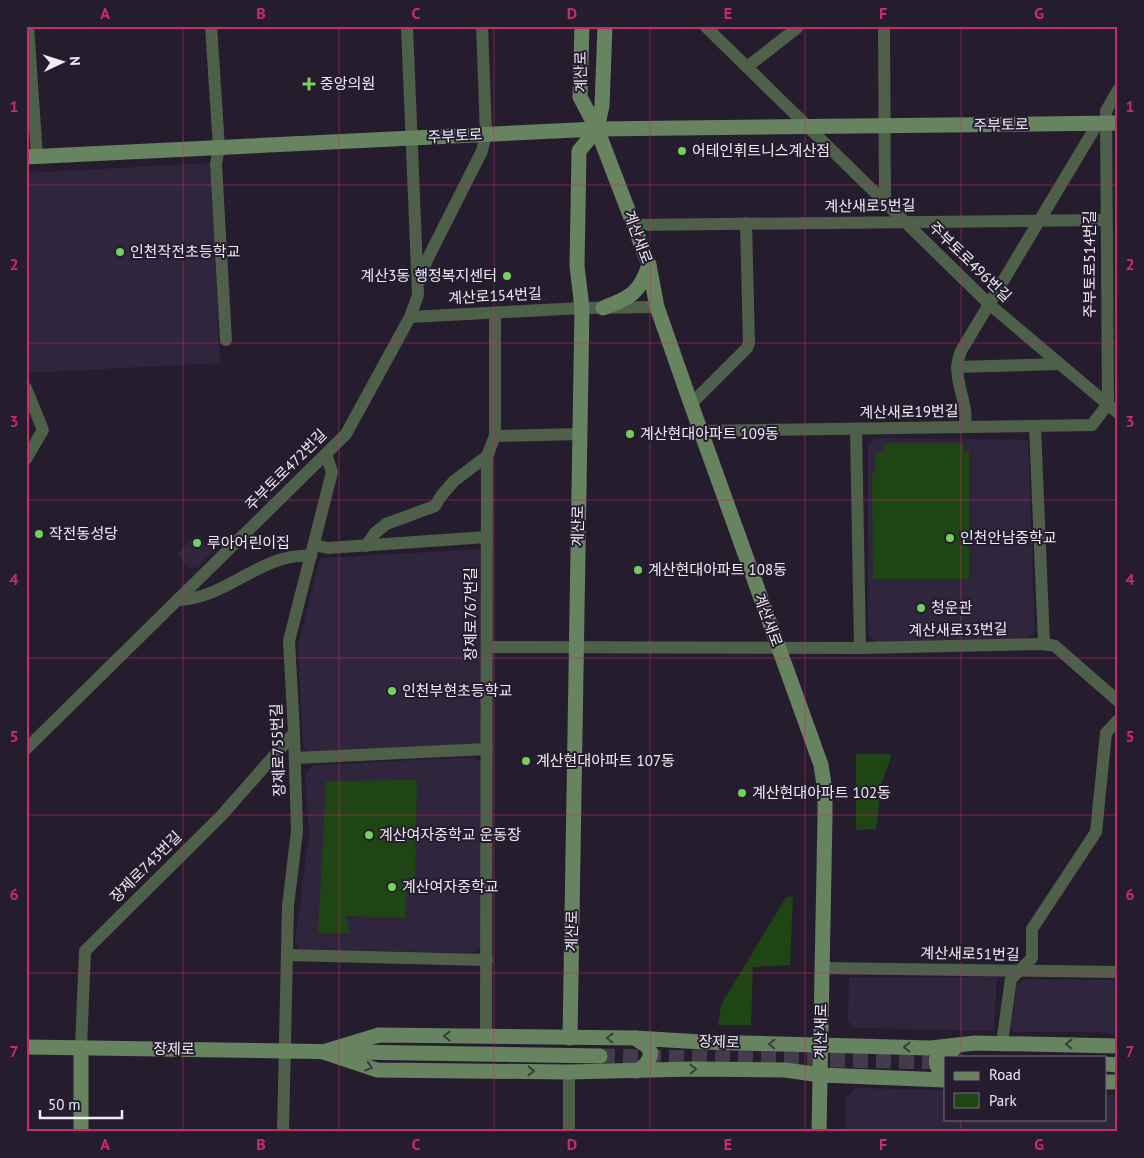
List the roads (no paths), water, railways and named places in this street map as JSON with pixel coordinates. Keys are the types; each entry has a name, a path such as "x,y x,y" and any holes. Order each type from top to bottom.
{"main road":[{"name":"계산로","path":"570,1038 582,308 577,266 579,151 597,129 580,97 582,26"},
{"path":"597,129 602,106 605,26"},
{"name":"주부토로","path":"32,157 597,129 1107,123"},
{"name":"계산새로","path":"597,129 649,265 657,307 821,766 825,791 820,1132"},
{"path":"603,308 622,301 634,293 644,280 649,265"},
{"name":"장제로","path":"323,1052 379,1035 635,1038 702,1042 931,1048 975,1042 1118,1046"},
{"path":"635,1038 648,1046 651,1053 649,1062 636,1071"},
{"path":"944,1078 937,1066 937,1058 941,1052 975,1042"},
{"name":"장제로","path":"26,1047 600,1056"},
{"path":"81,1048 81,1132"},
{"name":"장제로","path":"323,1052 376,1070 569,1072 692,1069 785,1070 820,1076 944,1079"}],"street":[{"path":"28,26 32,157"},
{"path":"211,26 219,148 216,164 226,340"},
{"name":"주부토로472번길","path":"26,749 346,434 410,317 418,295 407,26"},
{"path":"417,288 427,260 482,151 486,134 482,26"},
{"name":"주부토로496번길","path":"705,26 989,304 1118,413"},
{"path":"884,26 885,202"},
{"path":"747,67 797,28"},
{"path":"966,427 965,411 957,380 958,359 961,351 1039,221 1107,123 1106,110 1118,90"},
{"name":"주부토로514번길","path":"1107,123 1108,404"},
{"name":"계산새로5번길","path":"634,224 1106,220"},
{"path":"691,404 747,348 749,343 746,223"},
{"name":"계산로154번길","path":"410,317 582,308 657,307"},
{"name":"장제로767번길","path":"486,1036 487,456 495,436 495,313"},
{"path":"957,367 1060,364"},
{"path":"26,388 43,430 26,459"},
{"name":"계산새로19번길","path":"700,431 1092,425 1108,404"},
{"path":"1035,426 1044,644"},
{"path":"856,429 860,648"},
{"path":"495,436 580,434"},
{"name":"장제로755번길","path":"283,1132 288,906 296,832 290,641 332,472 326,454"},
{"path":"366,546 375,533 386,524 435,506 454,481 487,456"},
{"path":"178,600 189,600 218,591 279,559 312,551 328,548 487,537"},
{"name":"계산새로33번길","path":"487,647 860,648 1044,644 1055,646 1118,701"},
{"path":"1002,1043 1011,979 1032,958 1032,929 1096,832 1106,733 1118,720"},
{"name":"장제로743번길","path":"81,1048 84,951 222,814 294,733"},
{"path":"295,758 487,749"},
{"path":"286,955 486,960"},
{"name":"계산새로51번길","path":"822,968 1118,972"},
{"path":"569,1072 570,1132"}],"tunnel":[{"path":"600,1056 944,1062"}],"place":[{"name":"중앙의원","path":"309,84"},
{"name":"어테인휘트니스계산점","path":"682,151"},
{"name":"인천작전초등학교","path":"120,252"},
{"name":"계산3동 행정복지센터","path":"507,276"},
{"name":"계산현대아파트 109동","path":"630,434"},
{"name":"작전동성당","path":"39,534"},
{"name":"인천안남중학교","path":"950,538"},
{"name":"루아어린이집","path":"197,543"},
{"name":"계산현대아파트 108동","path":"638,570"},
{"name":"청운관","path":"921,608"},
{"name":"인천부현초등학교","path":"392,691"},
{"name":"계산현대아파트 107동","path":"526,761"},
{"name":"계산현대아파트 102동","path":"742,793"},
{"name":"계산여자중학교 운동장","path":"369,835"},
{"name":"계산여자중학교","path":"392,887"}]}
